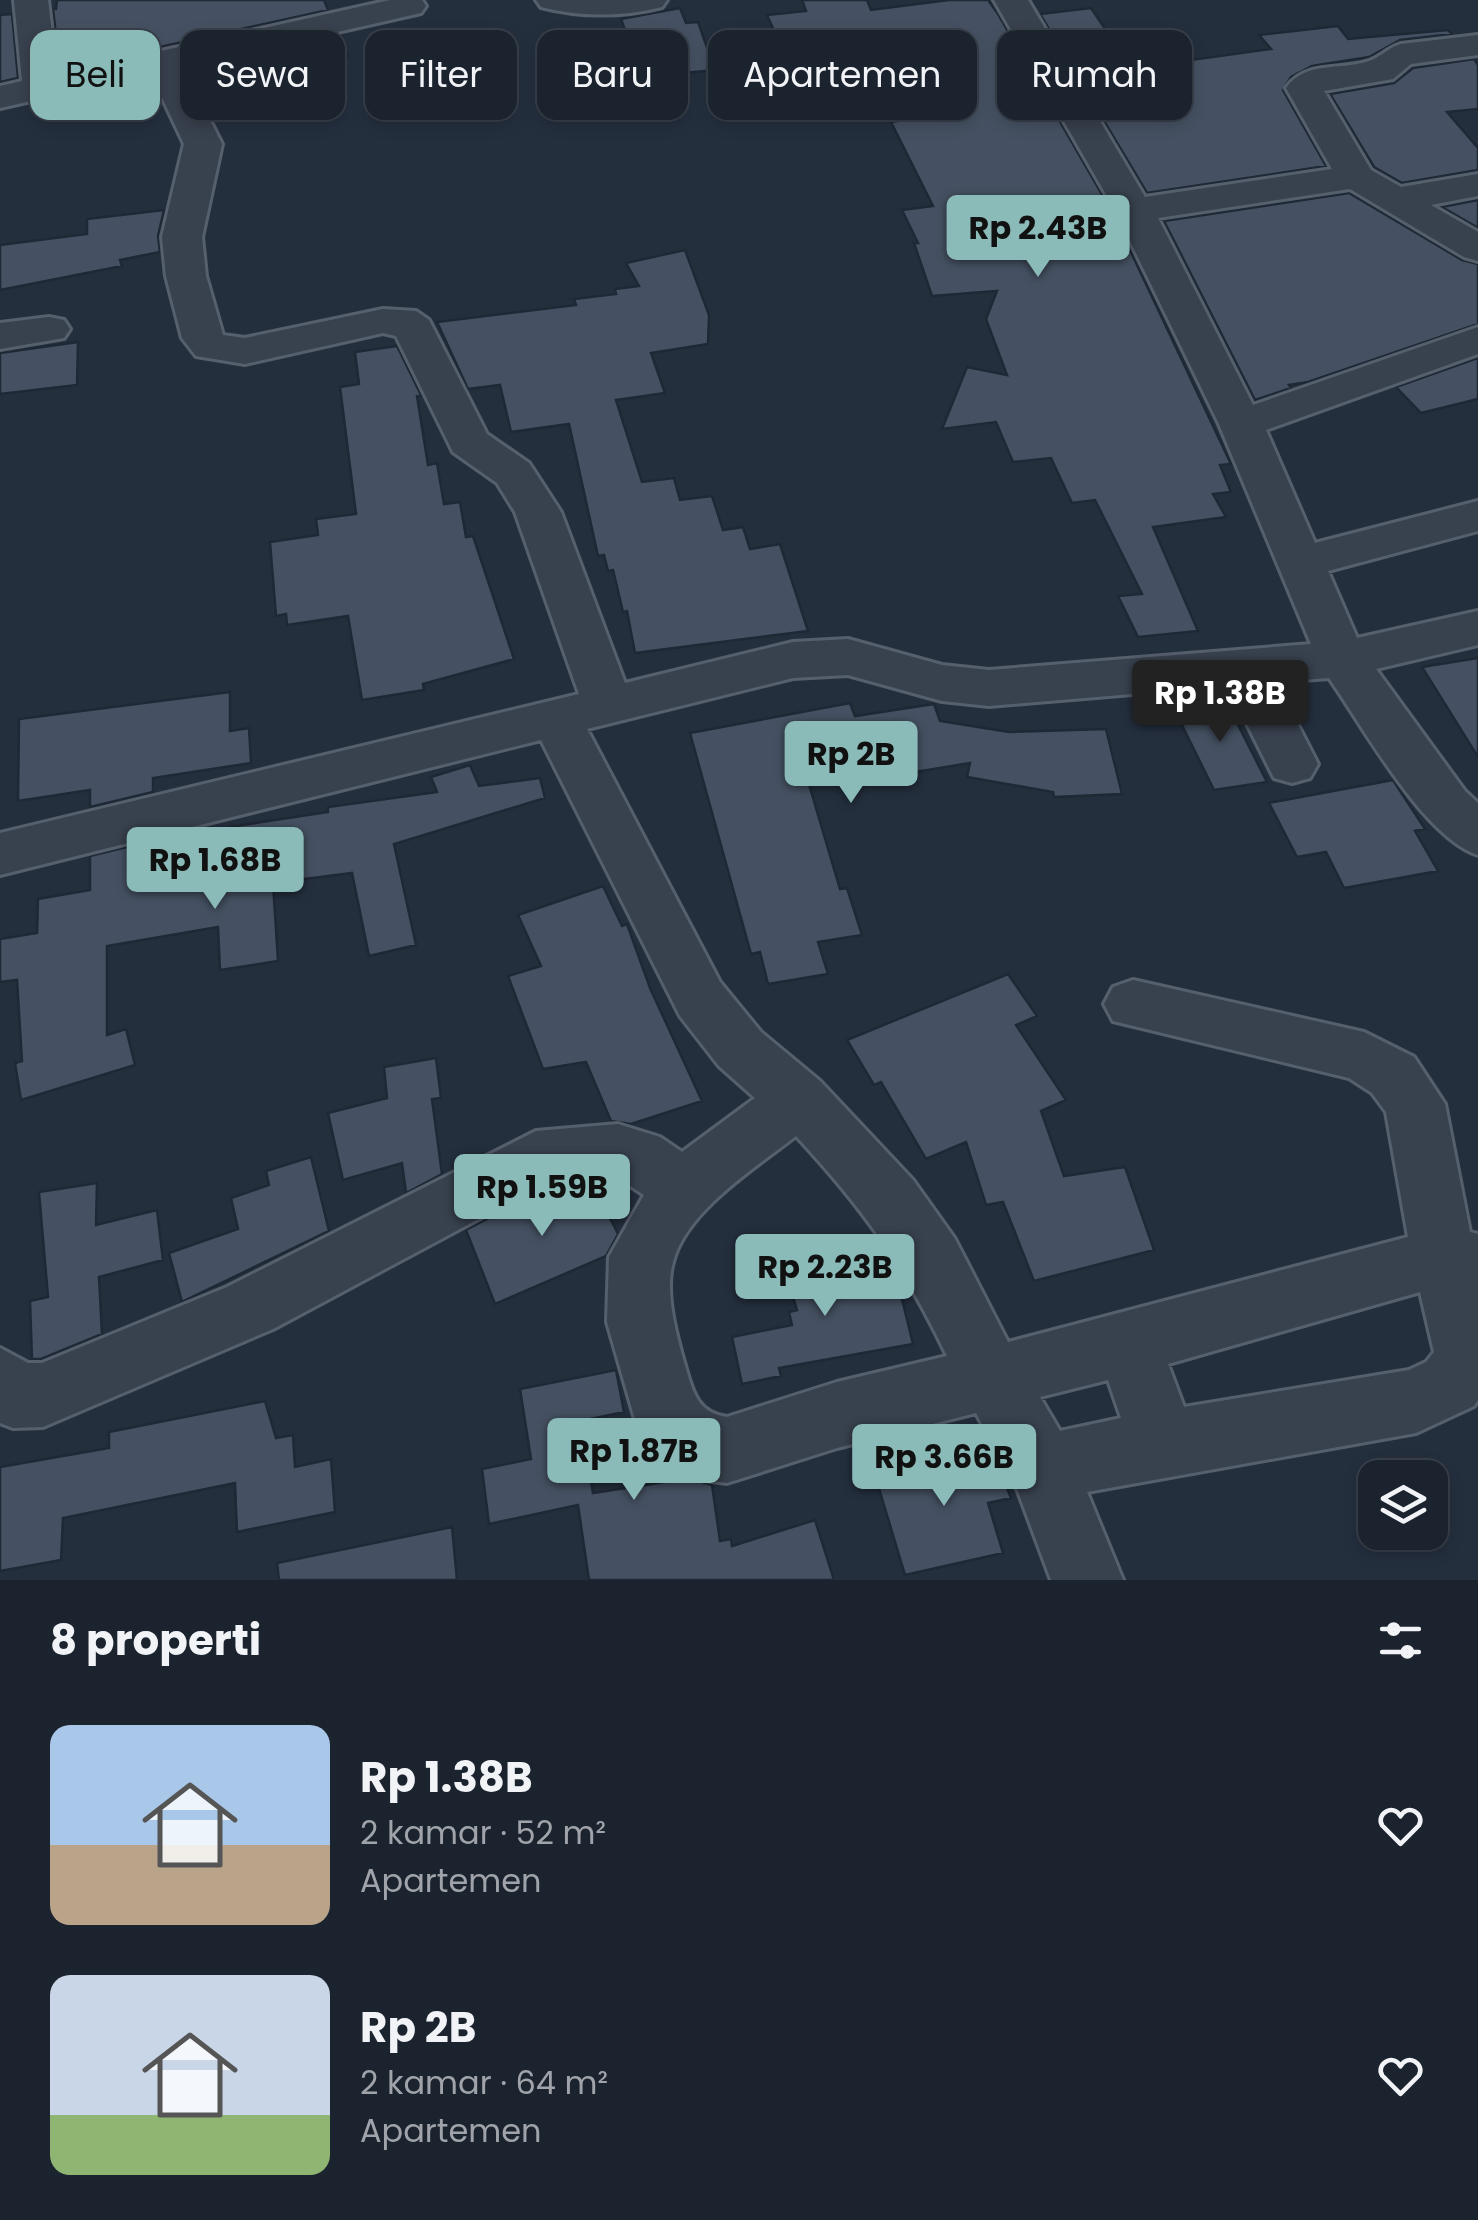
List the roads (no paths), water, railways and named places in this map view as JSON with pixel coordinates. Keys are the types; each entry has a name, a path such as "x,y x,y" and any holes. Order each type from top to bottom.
{"street":[{"path":"31,0 34,30"},
{"path":"553,0 581,4 650,0"},
{"path":"1011,0 1134,210 1241,424 1342,658 1446,805 1478,834"},
{"path":"409,6 162,58 203,144 182,237 186,276 203,338 211,347 245,351 384,321 401,320 414,329 469,442 513,473 533,501 582,710 700,998 740,1048 799,1099 854,1156 933,1260 1043,1468 1087,1580"},
{"path":"1478,45 1402,55 1380,71 1307,84 1305,96 1356,176 1478,248"},
{"path":"0,98 30,90"},
{"path":"1134,210 1356,176"},
{"path":"1395,200 1478,185"},
{"path":"0,336 49,329"},
{"path":"1241,424 1478,340"},
{"path":"1299,563 1478,516"},
{"path":"0,854 582,710 824,656 868,661 942,682 989,688 1342,658 1478,628"},
{"path":"1242,666 1292,764"},
{"path":"1043,1468 1163,1443 1416,1401 1450,1384 1468,1358 1460,1260 1415,1104 1393,1075 1364,1057 1134,1004"},
{"path":"799,1099 682,1187 641,1256 640,1322 659,1393 668,1416 704,1447 726,1450 749,1446 837,1415 1460,1260"},
{"path":"0,1380 14,1396 43,1395 250,1308 536,1158 618,1151 638,1156 682,1187"},
{"path":"1128,1344 1163,1443"}]}
